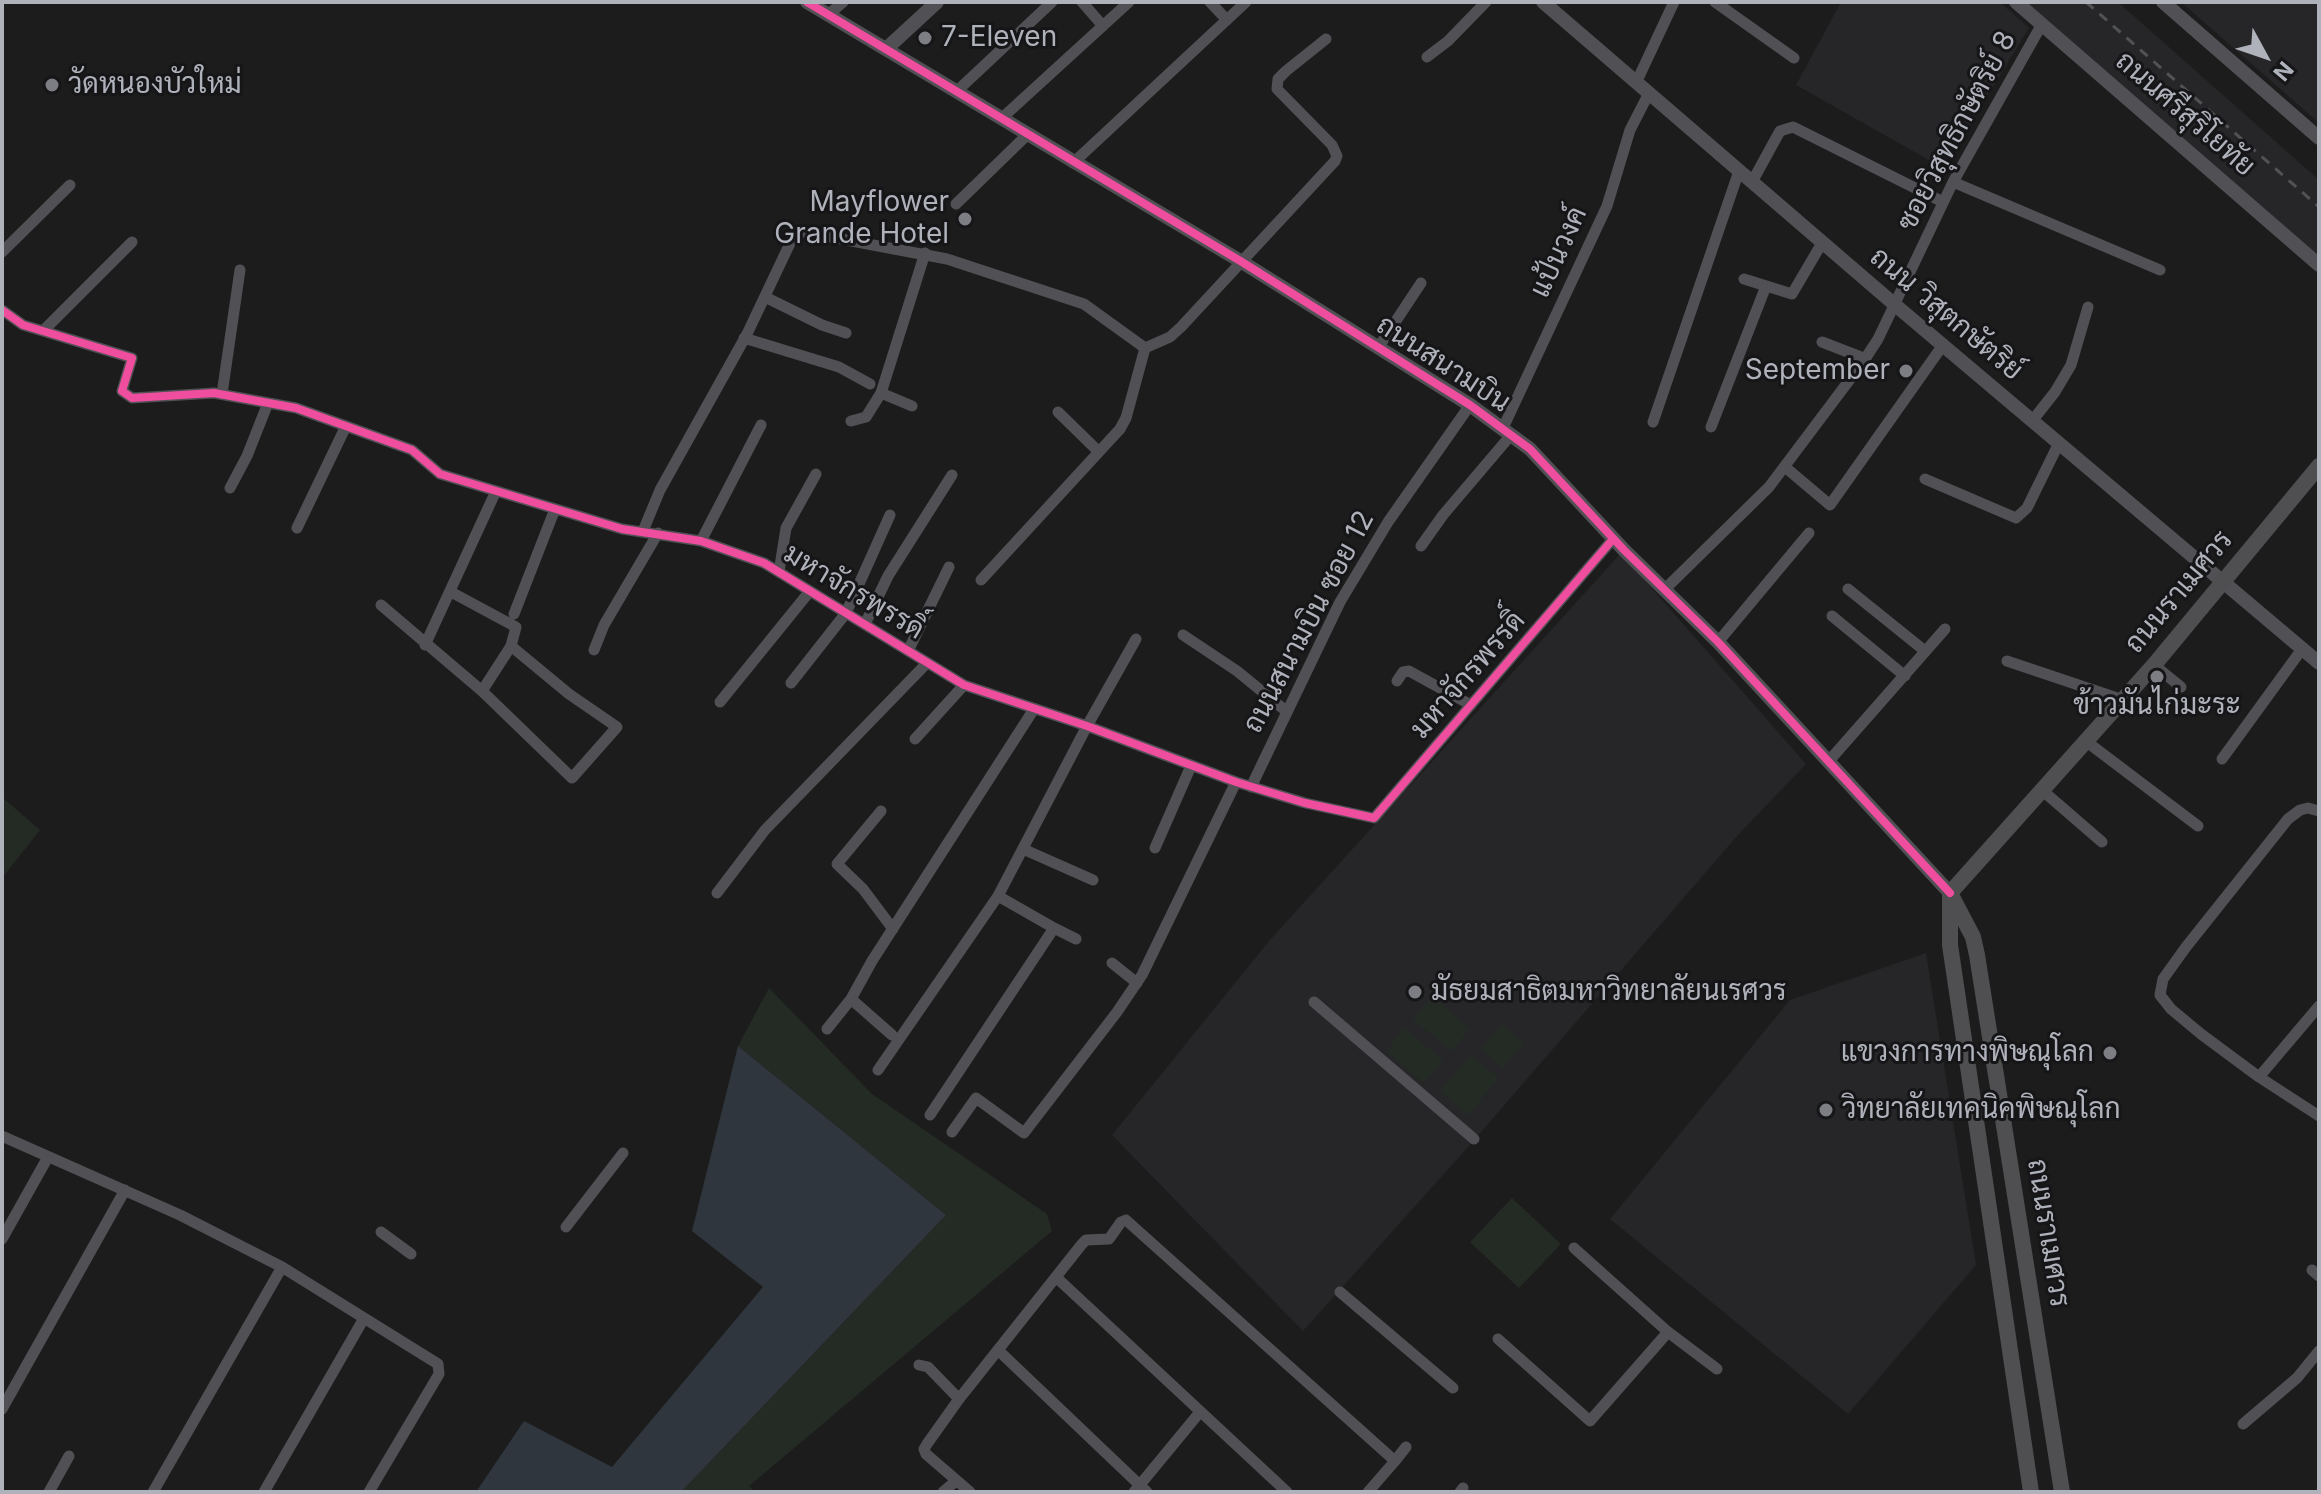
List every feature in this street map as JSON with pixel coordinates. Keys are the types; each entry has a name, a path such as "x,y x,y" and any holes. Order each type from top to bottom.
{"main road":[{"name":"ถนนราเมศวร","path":"2031,1492 1950,945 1950,893 2154,665 2319,466"},
{"name":"ถนนราเมศวร","path":"1950,893 1973,937 2062,1492"},
{"path":"1975,1125 2004,1120"}],"street":[{"name":"ถนนสนามบิน","path":"807,2 1242,262 1470,405 1507,432 1555,473 1613,539 1718,642 1950,893"},
{"path":"828,15 843,2"},
{"path":"886,49 937,2"},
{"path":"957,91 1052,2"},
{"path":"1082,2 1103,26"},
{"path":"1002,118 1129,2"},
{"path":"1210,2 1227,20"},
{"path":"1073,163 1246,2"},
{"path":"1427,57 1448,41 1486,2"},
{"name":"ถนน วิสุตกษัตริย์","path":"1543,2 1822,243 2319,663"},
{"path":"1636,83 1674,2"},
{"path":"1715,2 1794,58"},
{"name":"ถนนศรีสุริโยทัย","path":"2016,2 2319,265"},
{"path":"2163,2 2319,138"},
{"name":"ซอยวิสุทธิกษัตริย์ 8","path":"1665,589 1752,506 1866,359 1953,182 2042,24"},
{"path":"1145,348 1170,337 1181,327 1328,171 1337,156 1332,145 1277,89 1278,79 1326,39"},
{"name":"แป้นวงค์","path":"1421,546 1507,432 1607,206 1630,130 1649,93"},
{"path":"1752,182 1780,131 1793,127 1943,202"},
{"path":"956,204 1028,134"},
{"path":"1653,422 1739,171"},
{"path":"1953,182 2160,270"},
{"path":"3,251 70,185"},
{"path":"643,531 660,490 744,338 793,237 799,231 925,253 1084,304 1145,348"},
{"path":"43,331 132,242"},
{"path":"1744,279 1792,294 1822,243"},
{"path":"851,421 866,417 881,393 925,253"},
{"path":"222,394 240,270"},
{"path":"1378,348 1421,283"},
{"path":"1711,427 1766,286"},
{"path":"765,297 822,325 846,333"},
{"path":"2032,421 2071,365 2088,307"},
{"name":"มหาจักรพรรดิ์","path":"2,310 16,322 132,358 122,391 132,398 222,394 296,408 412,450 440,474 622,529 701,541 764,563 964,685 1087,726 1251,787 1374,818 1613,539"},
{"path":"744,338 839,367 870,384"},
{"path":"1822,342 1866,359"},
{"path":"1785,467 1830,505 1943,345"},
{"path":"981,580 1120,429 1126,418 1145,348"},
{"path":"881,393 912,406"},
{"path":"230,488 247,456 268,403"},
{"name":"ถนนสนามบิน ซอย 12","path":"1251,787 1340,602 1388,522 1470,405"},
{"path":"1058,412 1098,451"},
{"path":"701,541 761,425"},
{"path":"297,528 346,426"},
{"path":"1925,479 2016,518 2027,508 2059,443"},
{"path":"779,572 786,528 816,474"},
{"path":"865,624 888,576 952,475"},
{"path":"425,645 496,491"},
{"path":"514,614 555,509"},
{"path":"791,683 846,613 890,515"},
{"path":"594,650 604,625 658,533"},
{"path":"1718,642 1809,533"},
{"path":"908,651 949,567"},
{"path":"1848,589 1925,651"},
{"path":"720,702 810,591"},
{"path":"451,592 516,627 511,646 482,691"},
{"path":"381,605 482,691 572,778 617,727 569,694 511,646"},
{"path":"1832,616 1905,676"},
{"path":"1828,762 1945,629"},
{"path":"1183,635 1237,671 1286,711"},
{"path":"878,1070 998,896 1136,639"},
{"path":"2222,759 2302,649"},
{"path":"2007,661 2123,700"},
{"path":"717,893 765,830 927,663"},
{"path":"2154,665 2181,687"},
{"path":"1397,681 1403,672 1409,671 1471,705"},
{"path":"915,739 964,685"},
{"path":"827,1029 851,999 1034,709"},
{"path":"2087,742 2198,826"},
{"path":"1155,848 1191,766"},
{"path":"952,1132 976,1098 1024,1133 1137,983 1236,782"},
{"path":"2043,791 2102,842"},
{"path":"2319,811 2308,808 2300,810 2288,819 2163,979 2160,995 2171,1009 2259,1077 2319,1116"},
{"path":"881,811 837,864 863,889 893,929"},
{"path":"1023,849 1093,880"},
{"path":"998,896 1076,939"},
{"path":"930,1115 1054,928"},
{"path":"1112,963 1137,983"},
{"path":"851,999 892,1035"},
{"path":"1314,1002 1474,1139"},
{"path":"2259,1077 2319,1006"},
{"path":"2,1136 180,1215 282,1267 363,1320 435,1361 440,1369 369,1492"},
{"path":"566,1227 623,1153"},
{"path":"2,1239 48,1157"},
{"path":"2,1409 125,1190"},
{"path":"970,1492 924,1449 959,1399 1086,1240 1105,1241 1123,1220 1130,1221 1395,1461"},
{"path":"381,1232 411,1254"},
{"path":"1574,1248 1668,1332 1717,1369"},
{"path":"153,1492 282,1267"},
{"path":"1057,1278 1287,1492"},
{"path":"1340,1292 1453,1388"},
{"path":"264,1492 363,1320"},
{"path":"1498,1339 1590,1421 1668,1332"},
{"path":"999,1351 1140,1490 1200,1412"},
{"path":"2243,1424 2297,1378 2319,1351"},
{"path":"919,1365 928,1367 959,1399"},
{"path":"1368,1492 1406,1447"},
{"path":"49,1492 69,1456"},
{"path":"943,1492 956,1481"}],"shaded area":[{"path":"1841,2 2000,2 2029,28 1943,168 1796,85"},
{"path":"2025,2 2118,2 2319,180 2319,256"},
{"path":"2181,2 2319,2 2319,123"},
{"name":"มัธยมสาธิตมหาวิทยาลัยนเรศวร","path":"1621,553 1806,764 1738,835 1469,1146 1303,1331 1112,1135 1269,941"},
{"path":"2,797 40,830 2,878"},
{"name":"วิทยาลัยเทคนิคพิษณุโลก","path":"1926,953 1976,1265 1848,1414 1610,1219 1790,1000"},
{"path":"769,988 872,1094 1047,1214 1052,1231 749,1486 755,1492 681,1492 946,1215 738,1046"},
{"path":"1432,996 1470,1029 1451,1051 1413,1019"},
{"path":"1502,1024 1524,1043 1503,1068 1481,1049"},
{"path":"1405,1028 1443,1061 1424,1083 1386,1051"},
{"path":"738,1046 946,1215 681,1492 476,1492 524,1421 612,1467 763,1287 692,1231"},
{"path":"1471,1055 1499,1078 1468,1115 1440,1091"},
{"path":"1512,1198 1561,1244 1519,1288 1470,1242"}],"railway":[{"path":"2086,2 2319,207"}],"cycle path":[{"path":"807,2 1242,262 1470,405 1530,449 1624,550 1718,642 1950,893"},
{"path":"2,310 23,325 132,358 122,391 132,398 214,393 296,408 412,450 440,474 622,529 701,541 764,563 964,685 1087,726 1236,782 1305,803 1374,818 1613,539"}],"place":[{"name":"7-Eleven","path":"925,38"},
{"name":"วัดหนองบัวใหม่","path":"52,85"},
{"name":"Mayflower Grande Hotel","path":"965,219"},
{"name":"September","path":"1906,371"},
{"name":"ข้าวมันไก่มะระ","path":"2157,677"},
{"name":"มัธยมสาธิตมหาวิทยาลัยนเรศวร","path":"1415,992"},
{"name":"แขวงการทางพิษณุโลก","path":"2110,1053"},
{"name":"วิทยาลัยเทคนิคพิษณุโลก","path":"1826,1110"}]}
